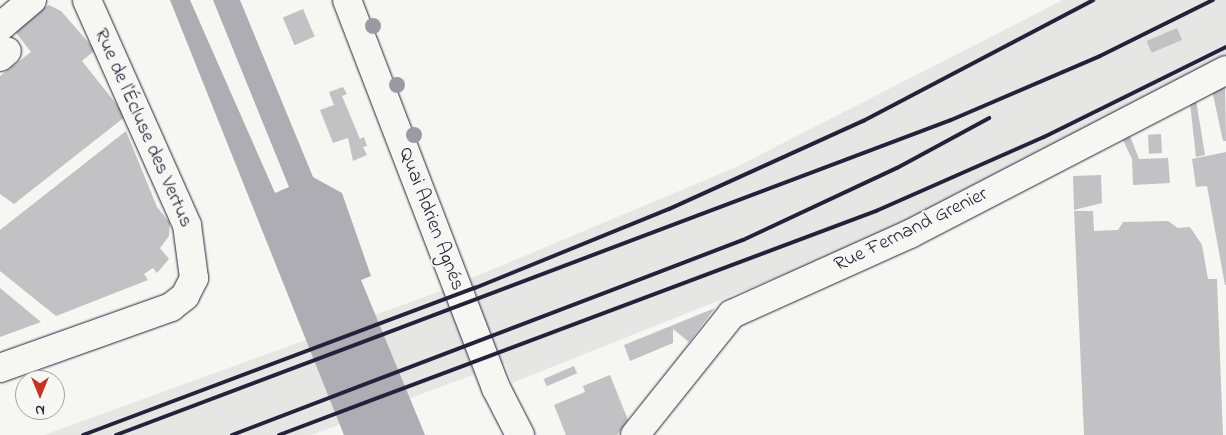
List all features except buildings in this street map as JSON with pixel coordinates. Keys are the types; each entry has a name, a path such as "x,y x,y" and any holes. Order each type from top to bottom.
{"street":[{"path":"2,45 32,0"},
{"name":"Rue de l'Écluse des Vertus","path":"0,368 171,306 185,296 194,278 187,225 87,0"},
{"name":"Quai Adrien Agnés","path":"347,0 496,388 520,435"},
{"name":"Rue Fernand Grenier","path":"635,435 732,314 910,234 1226,70"}],"shaded area":[{"path":"170,0 190,0 275,193 289,187 213,0 240,0 313,177 342,193 371,276 361,280 425,435 344,435"},
{"path":"1063,0 1226,0 1226,62 853,247 512,383 505,363 311,435 44,435 441,291 734,168"}],"railway":[{"path":"83,435 475,288 669,209 863,121 1093,0"},
{"path":"116,435 951,120 1100,56 1213,0"},
{"path":"279,435 876,211 1044,137 1226,47"},
{"path":"232,435 743,240 897,168 989,118"}]}
